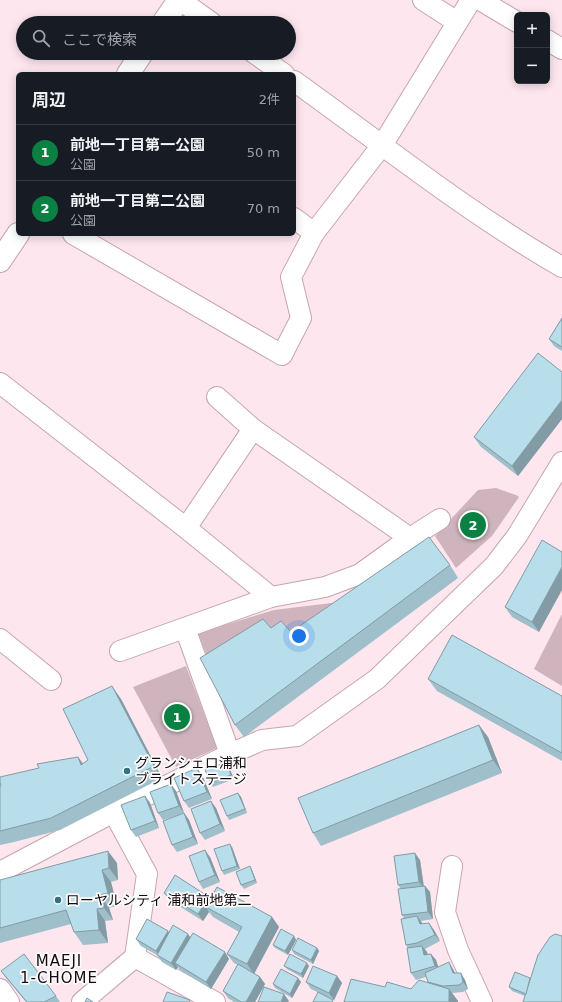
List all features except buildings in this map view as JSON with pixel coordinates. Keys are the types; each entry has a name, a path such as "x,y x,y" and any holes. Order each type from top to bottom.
{"main road":[{"path":"168,16 179,0"},
{"path":"129,72 137,60"},
{"path":"0,261 17,236"}],"street":[{"path":"179,0 202,16"},
{"path":"423,0 458,22"},
{"path":"76,236 282,354 301,318 291,277 314,234 383,144 471,0"},
{"path":"480,0 514,20"},
{"path":"550,42 562,49"},
{"path":"264,60 281,72"},
{"path":"296,82 383,144 473,211 527,247 562,267"},
{"path":"296,220 314,234"},
{"path":"0,383 186,528 271,597"},
{"path":"217,398 253,429 410,538"},
{"path":"186,528 253,429"},
{"path":"0,872 230,754 262,740 297,736 378,679 494,566 517,536 562,462"},
{"path":"120,652 271,597 325,587 360,574 410,538 440,519"},
{"path":"185,628 230,754"},
{"path":"0,638 51,680"},
{"path":"82,1002 135,957 147,874 113,813"},
{"path":"452,866 446,912 458,950 482,1002"},
{"path":"135,957 215,1002"},
{"path":"0,989 9,1002"}],"shaded area":[{"path":"496,488 519,497 492,536 456,568 435,536 478,490"},
{"path":"356,600 301,633 276,626 209,661 198,633 274,610"},
{"path":"562,614 562,686 534,669"},
{"path":"186,666 217,748 176,767 133,687"}],"place":[{"name":"前地一丁目第二公園","path":"473,525"},
{"name":"前地一丁目第一公園","path":"177,717"},
{"name":"グランシェロ浦和 ブライトステージ","path":"127,771"},
{"name":"ローヤルシティ 浦和前地第二","path":"58,900"}],"district":[{"name":"MAEJI 1-CHOME","path":"59,970"}]}
